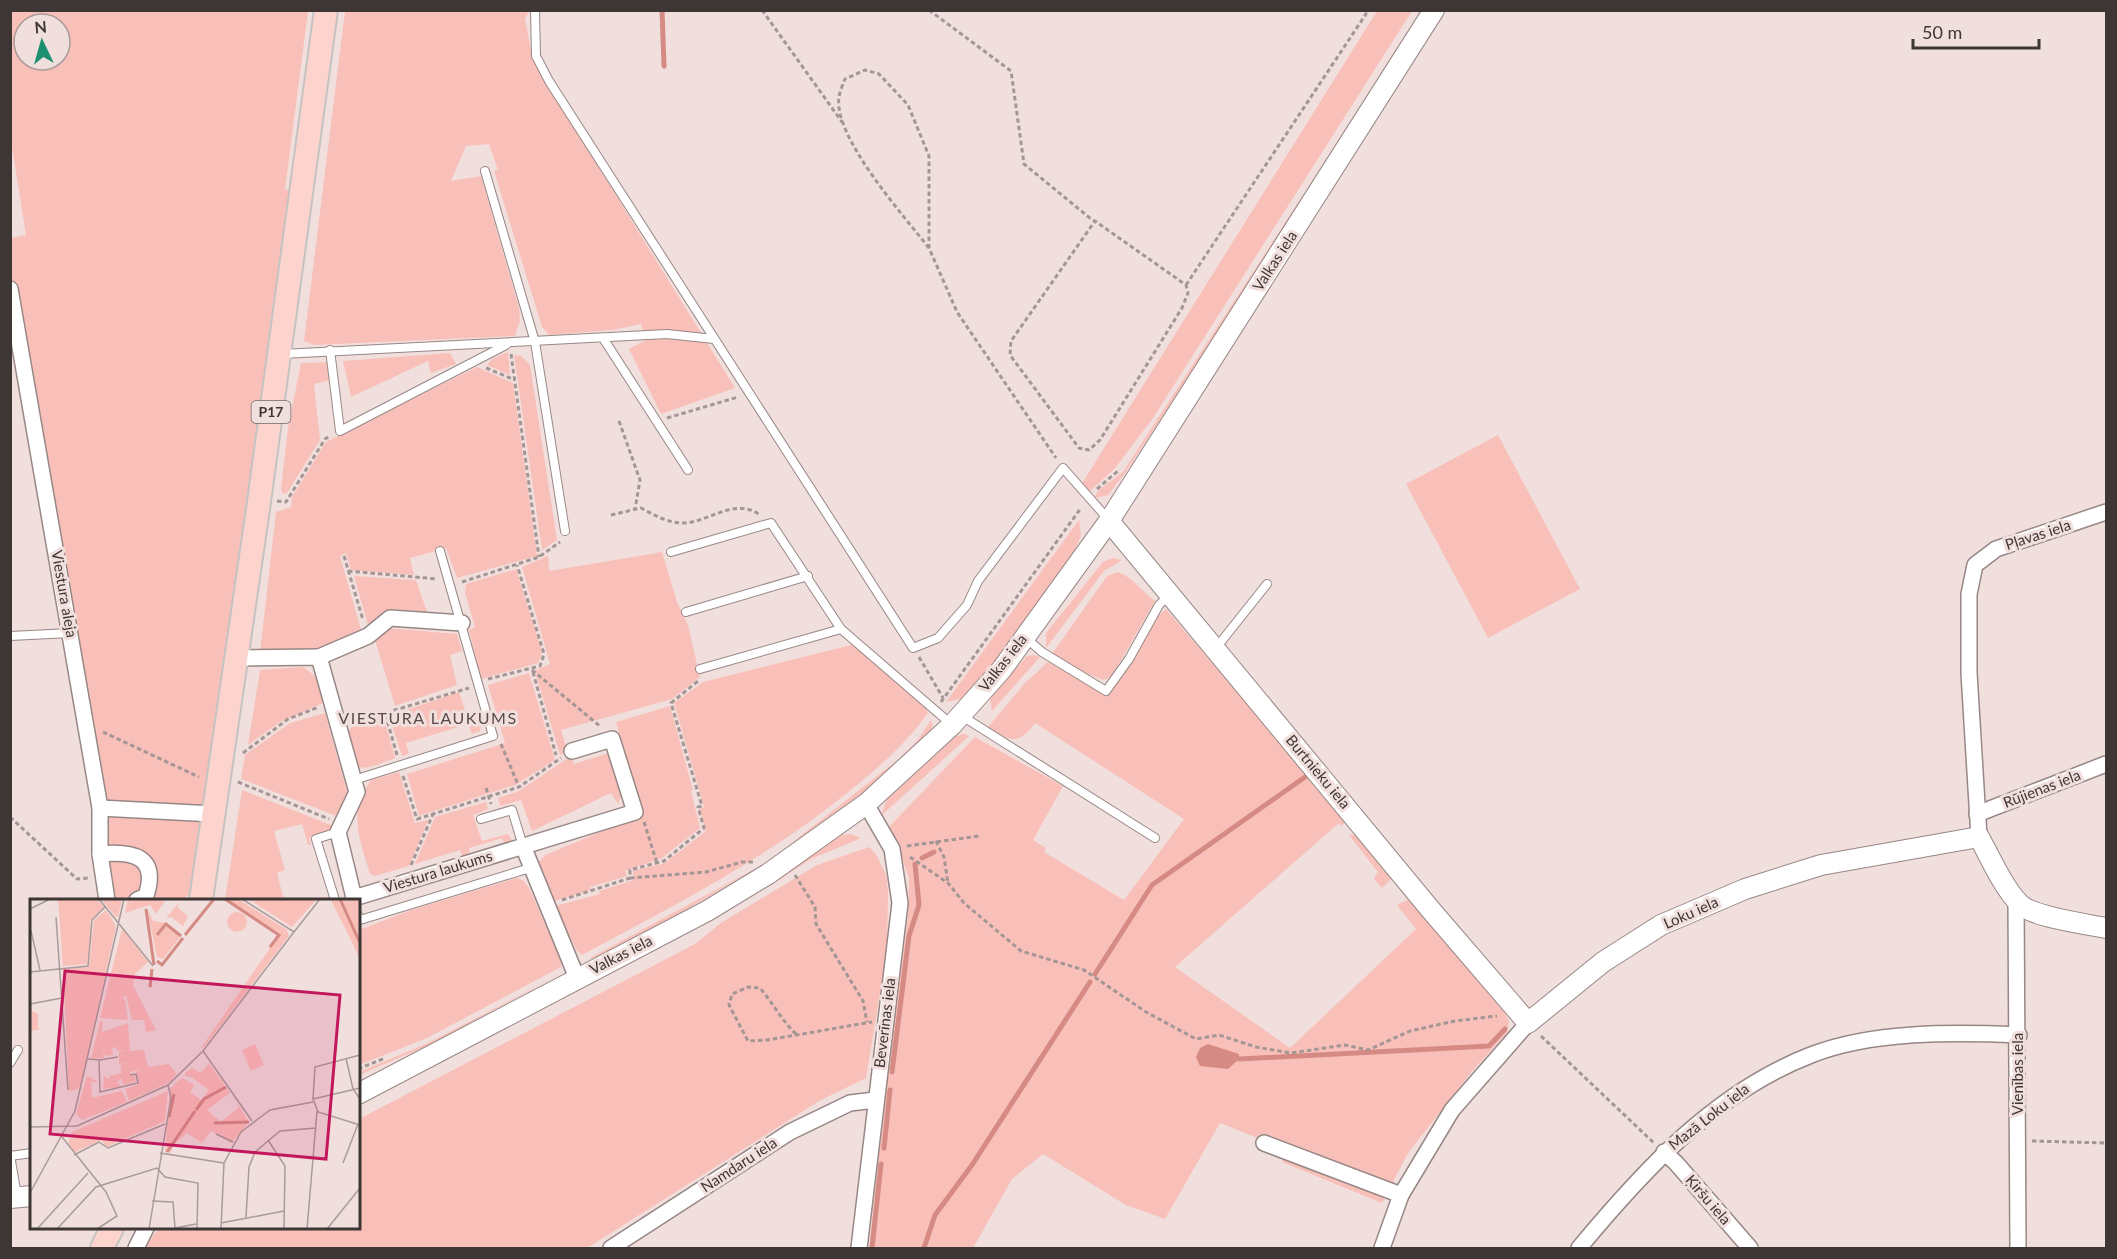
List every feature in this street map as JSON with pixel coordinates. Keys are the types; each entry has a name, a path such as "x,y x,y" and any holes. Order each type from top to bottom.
{"main road":[{"name":"P17","path":"201,899 237,658 326,10"},
{"name":"Valkas iela","path":"360,1093 707,911 758,880 866,804 956,720 1002,669 1109,520 1434,10"},
{"name":"Burtnieku iela","path":"1109,520 1430,909 1524,1019"},
{"name":"Loku iela","path":"1524,1019 1603,962 1652,931 1745,889 1821,865 1979,837"},
{"path":"1979,837 2016,900 2024,908 2106,928"},
{"path":"102,1248 111,1229"}],"street":[{"name":"Viestura aleja","path":"10,289 100,808 100,854 107,899"},
{"name":"Pļavas iela","path":"1977,814 1969,662 1969,594 1975,565 1996,549 2106,512"},
{"path":"237,658 319,657 368,636 390,618 462,623"},
{"path":"319,657 357,792 340,828"},
{"path":"572,750 612,739 635,812"},
{"name":"Rūjienas iela","path":"1977,814 2106,764"},
{"name":"Beverīnas iela","path":"859,1248 900,903 892,849 866,804"},
{"path":"100,808 214,814"},
{"name":"Viestura laukums","path":"340,828 354,899 635,812"},
{"path":"1977,814 1979,837"},
{"path":"523,846 530,868 577,978"},
{"path":"100,854 125,852 139,857 148,867 152,879 146,896 139,899"},
{"name":"Vienības iela","path":"2016,900 2019,1035 2018,1248"},
{"name":"Loku iela","path":"1382,1248 1401,1196 1452,1110 1524,1019"},
{"name":"Mazā Loku iela","path":"1578,1248 1664,1152 1753,1083 1812,1054 1879,1037 2019,1035"},
{"name":"Namdaru iela","path":"611,1248 790,1132 850,1103 875,1100"},
{"path":"1264,1143 1401,1196"},
{"name":"Ķiršu iela","path":"1664,1152 1750,1248"},
{"path":"136,1248 145,1229"}],"lane":[{"path":"536,10 536,56 549,81 913,648 938,638 967,605 978,581 1063,468 1109,520"},
{"path":"485,171 535,342 565,531"},
{"path":"279,354 509,344 667,334 714,339"},
{"path":"603,338 688,470"},
{"path":"330,350 340,431 509,344"},
{"path":"671,552 771,523 841,629 956,720 1155,838"},
{"path":"354,780 493,736 440,551"},
{"path":"686,612 808,576"},
{"path":"1216,649 1268,584"},
{"path":"1025,637 1042,652 1106,690 1129,659 1159,605 1170,595"},
{"path":"700,669 841,629"},
{"path":"10,636 71,633"},
{"path":"481,819 512,810 523,846"},
{"path":"334,899 316,839 340,828"},
{"path":"360,919 530,868"},
{"path":"10,1062 18,1050"},
{"path":"20,1197 11,1156 30,1153"}],"path":[{"path":"762,10 843,123 872,177 929,248 957,312 1063,468"},
{"path":"929,10 1011,71 1024,164 1095,221 1186,285 1188,293 1182,308 1100,440 1089,450 1079,448 1010,355 1011,341 1095,221"},
{"path":"1186,285 1366,14 1364,10"},
{"path":"843,123 839,98 845,79 865,70 879,74 908,105 929,156 929,248"},
{"path":"509,344 539,557"},
{"path":"473,363 514,380"},
{"path":"656,421 748,394"},
{"path":"619,421 640,480 635,509"},
{"path":"275,501 286,502 325,439 340,431"},
{"path":"611,515 641,508 661,519 684,523 731,509 754,511 771,523"},
{"path":"913,648 944,699 1074,517"},
{"path":"463,593 459,582 539,557 562,541 565,531"},
{"path":"344,556 368,636"},
{"path":"479,685 489,679 532,670 540,666 544,654 517,565"},
{"path":"348,571 449,580"},
{"path":"486,668 489,679"},
{"path":"630,878 630,870 664,861 705,828 698,807 702,806 671,703 702,678 700,669"},
{"path":"532,670 591,717 612,739"},
{"path":"532,670 557,760"},
{"path":"242,754 288,720 331,702"},
{"path":"99,730 199,777"},
{"path":"493,736 502,744 519,787"},
{"path":"238,782 340,828"},
{"path":"486,788 494,815"},
{"path":"635,812 647,826 657,862"},
{"path":"404,882 433,814"},
{"path":"10,817 77,879 102,876"},
{"path":"892,849 979,836"},
{"path":"936,841 944,857 948,883"},
{"path":"892,849 918,861 948,883 964,903 1021,951 1084,970 1146,1012 1196,1039 1219,1035 1256,1047 1290,1053 1345,1045 1368,1050 1410,1031 1455,1021 1524,1019 1664,1152"},
{"path":"546,906 630,878 706,872 742,862 761,862 746,871"},
{"path":"793,873 815,907 816,924 863,1001 867,1022"},
{"path":"796,1034 784,1023 775,1005 760,988 748,987 732,994 729,1005 748,1041 767,1040 885,1019"},
{"path":"2018,1141 2106,1143"}],"shaded area":[{"path":"10,11 308,11 285,190 300,189 203,885 183,899 107,899 11,286 11,238 26,235 11,141"},
{"path":"345,11 529,11 525,19 533,61 735,388 661,414 629,349 646,340 641,324 613,330 549,335 542,327 494,171 498,170 489,144 466,146 451,181 481,176 519,308 520,321 515,336 314,345 304,341"},
{"path":"1377,11 1412,11 1153,418 1115,468 1087,494 1081,485"},
{"path":"1423,11 1231,312 1125,473 1108,495 1094,498 1099,490 1123,472"},
{"path":"508,352 510,375 487,365 492,359"},
{"path":"450,353 456,364 431,373 428,361 351,397 343,361"},
{"path":"514,355 521,356 530,365 557,540 542,550"},
{"path":"329,362 331,380 314,384 320,440 287,493 283,494 281,489 288,428 301,363"},
{"path":"477,367 513,383 537,556 457,578 446,548 410,558 414,575 351,570 346,553 340,556 362,633 333,648 260,652 276,512 291,507 292,497 326,442"},
{"path":"1498,435 1580,589 1488,638 1406,484"},
{"path":"1079,520 1081,535 1075,551 1014,640 965,698 946,702"},
{"path":"662,552 677,602 688,625 700,677 672,699 561,730 567,750 560,755 535,671 550,664 522,567 548,556 549,571"},
{"path":"1113,558 1122,560 1104,571 1046,648 1046,633 1103,562"},
{"path":"516,569 541,648 541,656 538,663 481,679 469,630 475,627 465,593 466,584"},
{"path":"1118,572 1129,578 1155,601 1112,676 1104,680 1085,673 1052,654 1107,576"},
{"path":"354,576 416,580 427,612 393,609 368,625"},
{"path":"1166,609 1346,821 1342,826 1339,823 1175,967 1290,1048 1416,929 1397,905 1409,899 1504,1012 1509,1021 1507,1033 1473,1070 1408,1153 1382,1203 1282,1162 1288,1150 1220,1123 1165,1219 1126,1205 1043,1154 1012,1179 973,1248 869,1248 887,1077 908,916 909,877 895,841 886,830 975,737 1063,786 1033,840 1046,848 1044,852 1124,900 1184,819 1035,723 1018,739 1003,736 988,727 1026,682 1048,662 1097,690 1108,692 1117,684 1154,619"},
{"path":"387,628 457,634 462,651 450,655 457,685 395,706 375,640"},
{"path":"855,644 922,702 928,713 910,735 858,784 816,817 752,860 582,955 577,951 555,906 600,894 599,891 634,880 633,871 665,863 706,831 699,809 704,807 674,703 703,682"},
{"path":"1027,656 1040,657 992,711 990,699"},
{"path":"303,667 319,679 325,702 280,722 248,745 260,670"},
{"path":"529,673 555,760 515,785 419,816 407,774 505,743 488,685"},
{"path":"459,692 466,713 478,715 480,731 472,734 468,724 406,743 409,754 402,756 389,716"},
{"path":"670,706 693,790 691,791 700,828 662,858 625,871 627,876 552,902 539,867 539,862 545,855 641,815 616,722"},
{"path":"325,713 349,799 339,817 241,779 245,755 290,723"},
{"path":"383,715 395,758 368,767 357,766 351,759 347,742 350,729 360,722"},
{"path":"931,720 932,729 924,741 906,758 856,798 765,864 900,758 917,741"},
{"path":"964,734 969,736 881,816 887,799 956,736"},
{"path":"609,753 622,794 618,804 611,793 532,831 521,800 500,806 498,798 519,791 571,756 574,764"},
{"path":"399,772 415,823 428,820 409,866 375,876 370,874 360,838 359,803 371,780"},
{"path":"242,790 336,827 336,829 309,838 311,845 308,845 302,824 274,831 285,870 277,873 284,899 225,899"},
{"path":"486,802 488,809 473,815 482,841 508,834 515,846 507,849 502,838 469,848 470,858 464,861 460,850 415,864 435,817"},
{"path":"851,834 861,838 811,859 779,880 778,878 842,835"},
{"path":"1349,835 1355,835 1360,839 1391,879 1382,888 1374,879 1378,872"},
{"path":"869,847 876,854 886,875 887,951 866,1078 819,1101 592,1245 586,1248 144,1248 158,1229 360,1229 360,1118 695,944 721,923 817,865"},
{"path":"758,867 680,913 595,958 590,958"},
{"path":"517,878 524,881 530,890 561,960 561,967 427,1038 360,1065 360,930 411,910"},
{"path":"559,975 429,1045 360,1075 360,1072 428,1043"},
{"path":"1208,1044 1239,1054 1239,1059 1228,1069 1200,1066 1196,1057 1200,1048"}],"waterway":[{"path":"662,10 664,66"},
{"path":"1095,974 1152,885 1305,777"},
{"path":"922,858 934,852"},
{"path":"892,1072 909,936 919,905 915,864"},
{"path":"924,1248 935,1215 972,1165 1090,982"},
{"path":"1239,1059 1489,1046 1505,1029"},
{"path":"884,1148 890,1090"},
{"path":"872,1248 881,1164"}],"district":[{"name":"VIESTURA LAUKUMS","path":"428,718"}]}
